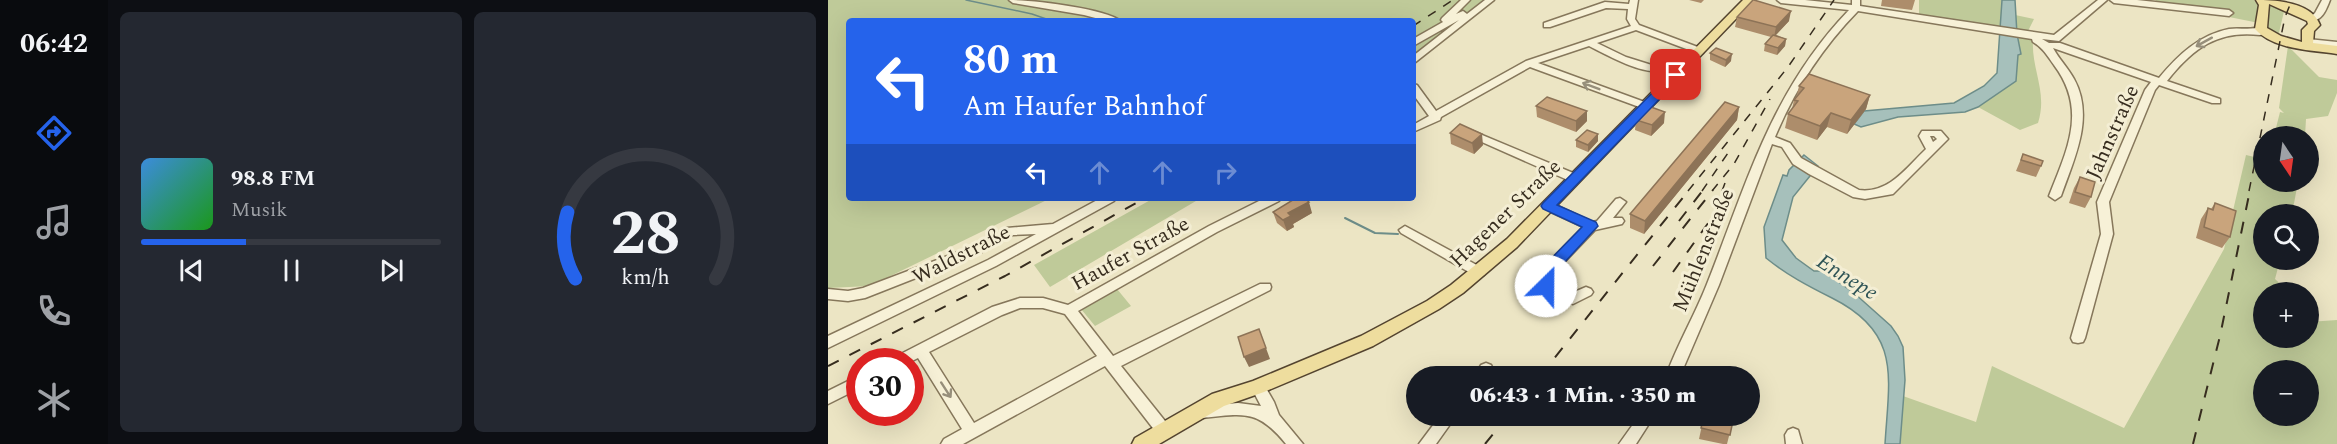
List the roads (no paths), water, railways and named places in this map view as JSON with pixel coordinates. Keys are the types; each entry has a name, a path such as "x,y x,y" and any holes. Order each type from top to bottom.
{"main road":[{"name":"Hagener Straße","path":"1142,444 1199,412 1230,402 1251,389 1384,333 1433,305 1479,272 1512,243 1646,106 1672,74 1700,51 1749,0"},
{"path":"2313,41 2308,30 2314,25 2316,15 2265,2 2260,30 2291,42 2313,41 2337,50"}],"street":[{"path":"1013,0 1085,12 1106,18"},
{"path":"1448,23 1444,19 1445,16 1466,0"},
{"path":"1416,41 1489,0"},
{"path":"1416,59 1489,0"},
{"name":"Jahnstraße","path":"1780,0 1856,4 2051,39 2159,82 2216,101"},
{"path":"2055,196 2077,131 2079,106 2051,39 2090,12 2103,0"},
{"path":"2114,0 2229,13"},
{"path":"2316,15 2326,0"},
{"path":"1547,26 1605,5 1633,3 1631,19 1636,27 1700,51"},
{"name":"Mühlenstraße","path":"1677,366 1717,277 1769,139 1795,86 1818,48 1856,4"},
{"path":"1416,128 1529,63 1636,27"},
{"path":"2159,82 2178,60 2206,39 2240,29 2260,30"},
{"path":"2313,41 2337,45"},
{"path":"1590,42 1623,58 1655,69"},
{"path":"1529,63 1646,106"},
{"name":"Jahnstraße","path":"2078,338 2107,234 2103,202 2150,90 2159,82"},
{"path":"1416,91 1436,118"},
{"path":"1470,133 1574,178"},
{"path":"1769,139 1786,145 1797,161 1857,194 1878,194 1889,191 1932,149"},
{"name":"Waldstraße","path":"828,342 1026,246 1105,201"},
{"name":"Haufer Straße","path":"1069,310 1213,229 1269,201"},
{"path":"1586,292 1573,299 1553,291 1546,286 1545,274 1620,202"},
{"path":"1548,206 1596,225 1618,221"},
{"path":"828,294 848,296 865,293 978,249 1011,231 1058,228"},
{"path":"1405,230 1479,272"},
{"path":"1011,231 1026,246"},
{"path":"949,444 1109,361 1265,287"},
{"path":"924,348 997,311 1020,303 1043,303 1069,310 1164,431"},
{"path":"924,356 971,431"},
{"path":"828,398 846,388"},
{"path":"1251,389 1249,402 1257,411"},
{"path":"1251,389 1269,406 1272,418"},
{"path":"1199,412 1257,411 1272,418 1295,444"},
{"path":"1427,444 1441,426"},
{"path":"1627,444 1640,426"}],"water":[{"path":"2002,0 2015,0 2021,54 2018,55 2016,81 1978,107 1965,112 1898,117 1861,127 1854,124 1864,111 1954,103 1984,86 1997,73"},
{"path":"1804,155 1818,166 1793,197 1782,240 1796,258 1814,271 1823,271 1854,293 1891,326 1898,336 1903,347 1905,380 1900,444 1885,444 1888,398 1886,359 1881,342 1870,326 1855,312 1798,280 1766,258 1764,227 1783,175 1787,176 1789,170"}],"waterway":[{"path":"966,0 1043,18"},
{"path":"1345,218 1375,233 1398,234"}],"tunnel":[{"path":"1655,69 1667,72"}],"railway":[{"path":"1416,24 1453,0"},
{"path":"1688,191 1788,67 1834,0"},
{"path":"2249,191 2285,17 2292,0"},
{"path":"1712,191 1734,164 1770,99"},
{"path":"1702,191 1730,150"},
{"path":"1722,191 1725,183"},
{"path":"1548,366 1689,190"},
{"path":"1679,221 1703,190"},
{"path":"1653,266 1713,190"},
{"path":"1673,272 1714,215 1723,190"},
{"path":"2193,444 2220,336 2250,190"},
{"path":"828,366 1005,276 1140,201"},
{"path":"1485,444 1500,426"}],"water label":[{"name":"Ennepe","path":"1848,276"}]}
